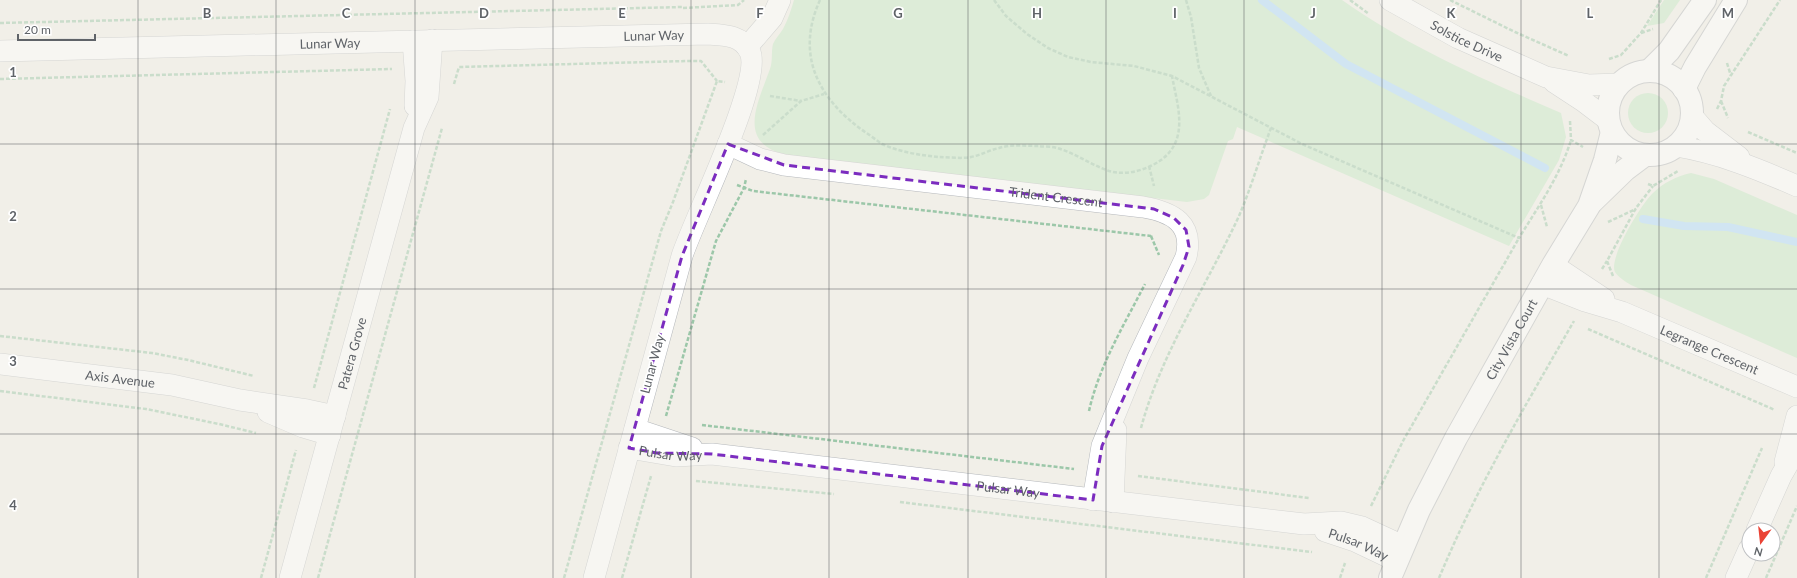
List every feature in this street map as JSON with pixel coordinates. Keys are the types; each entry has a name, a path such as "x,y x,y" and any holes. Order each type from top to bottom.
{"street":[{"path":"747,47 772,18 780,0"},
{"name":"Solstice Drive","path":"1390,0 1458,38 1546,77 1583,101 1610,126"},
{"path":"1650,70 1669,51 1705,0"},
{"path":"1684,88 1695,67 1736,0"},
{"name":"Lunar Way","path":"0,51 708,34 735,37 747,47 752,58 751,77 718,171 689,235 682,256 594,578"},
{"name":"Patera Grove","path":"290,578 414,128 428,97 423,40"},
{"path":"1650,70 1663,73 1675,79 1684,88 1689,97 1692,116 1690,127 1684,138 1676,146 1662,153 1645,155 1632,151 1620,144 1610,126 1608,107 1611,95 1619,84 1628,76 1650,70"},
{"name":"Solstice Drive","path":"1546,77 1590,85 1619,84"},
{"path":"1692,116 1705,131 1751,166"},
{"name":"City Vista Court","path":"1437,475 1542,284 1589,206 1605,160 1610,126"},
{"name":"Trident Crescent","path":"728,144 752,155 784,165 1144,207 1159,211 1174,218 1186,230 1189,239 1186,256 1138,358 1118,410 1113,473 1103,501"},
{"path":"1676,146 1699,150 1751,166 1797,186"},
{"name":"City Vista Court","path":"1589,206 1625,170 1645,155"},
{"name":"Legrange Crescent","path":"1553,265 1588,296"},
{"name":"Legrange Crescent","path":"1542,284 1588,296 1797,388"},
{"name":"Axis Avenue","path":"0,364 172,385 240,400 303,427 332,425"},
{"path":"1781,476 1797,418"},
{"name":"Pulsar Way","path":"632,438 659,446 712,454 1304,524 1359,534 1397,562 1437,475"},
{"path":"1761,522 1781,476 1797,448"},
{"path":"1736,578 1743,562"}],"path":[{"path":"820,0 814,16 810,49 811,62 824,94 850,122 882,144 910,153 938,157 970,158 1001,147 1029,146 1056,148 1110,171 1132,172 1149,166 1162,159 1172,146 1177,136 1180,113 1172,76"},
{"path":"994,0 1006,16 1027,34 1048,48 1061,54 1091,62 1140,67 1172,76 1302,144 1518,238"},
{"path":"1186,0 1191,16 1199,68 1212,96"},
{"path":"1450,0 1514,32 1570,56"},
{"path":"1640,33 1661,0"},
{"path":"1724,86 1780,0"},
{"path":"0,23 683,7"},
{"path":"453,90 459,67 702,61 717,81"},
{"path":"0,78 397,69"},
{"path":"622,578 716,241 744,188 752,155 759,140 767,130 801,101 824,94"},
{"path":"1721,101 1731,121"},
{"path":"318,578 442,128"},
{"path":"1744,130 1797,153"},
{"path":"1340,578 1371,506 1403,441 1518,238 1540,204 1564,161 1571,140"},
{"path":"1439,578 1456,536 1494,459 1588,296 1636,208 1653,186"},
{"path":"1607,261 1613,276 1618,281"},
{"path":"1573,322 1797,418"},
{"path":"0,391 146,409 219,424 262,435"},
{"path":"696,425 1077,469"},
{"path":"261,578 298,444"},
{"path":"1706,578 1763,447"},
{"path":"651,476 659,477"},
{"path":"1131,476 1316,499"},
{"path":"691,480 842,495"},
{"path":"897,502 1317,552"},
{"path":"1364,505 1371,506"},
{"path":"1766,578 1797,506"}],"highlighted area":[{"path":"728,144 784,165 1154,209 1174,218 1186,230 1189,247 1183,265 1102,446 1093,500 712,454 657,453 629,448 682,256"}],"green space":[{"path":"794,0 1342,0 1394,33 1448,62 1561,113 1566,137 1559,160 1509,246 1237,127 1233,139 1228,141 1209,195 1204,199 1187,202 788,155 772,150 761,142 756,132 755,121 756,108 771,66 773,44 785,26"},
{"path":"1664,0 1680,0 1664,23 1647,26"},
{"path":"1652,93 1659,96 1665,102 1668,113 1667,121 1659,130 1652,133 1644,133 1637,130 1629,121 1628,109 1631,102 1640,94"},
{"path":"1691,173 1714,179 1797,215 1797,358 1631,285 1620,278 1615,272 1614,265 1616,255 1627,231 1641,208 1657,189 1675,178"}],"waterway":[{"path":"1262,0 1346,64 1545,168"},
{"path":"1643,219 1684,226 1728,227 1797,242"}]}
